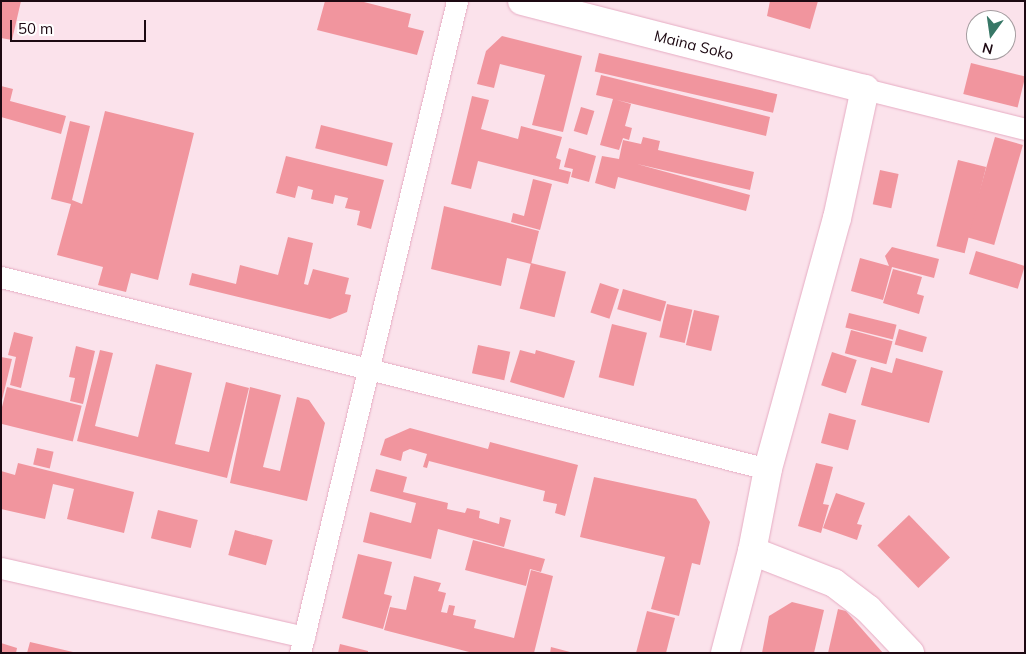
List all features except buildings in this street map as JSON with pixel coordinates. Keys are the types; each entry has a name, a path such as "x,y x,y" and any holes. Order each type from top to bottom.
{"street":[{"path":"1,568 302,645 457,1"},
{"name":"Maina Soko","path":"522,1 865,89"},
{"path":"725,653 752,551 768,469 837,218 865,89 1025,129"},
{"path":"1,277 768,469"},
{"path":"752,551 834,583 868,609 910,653"}]}
